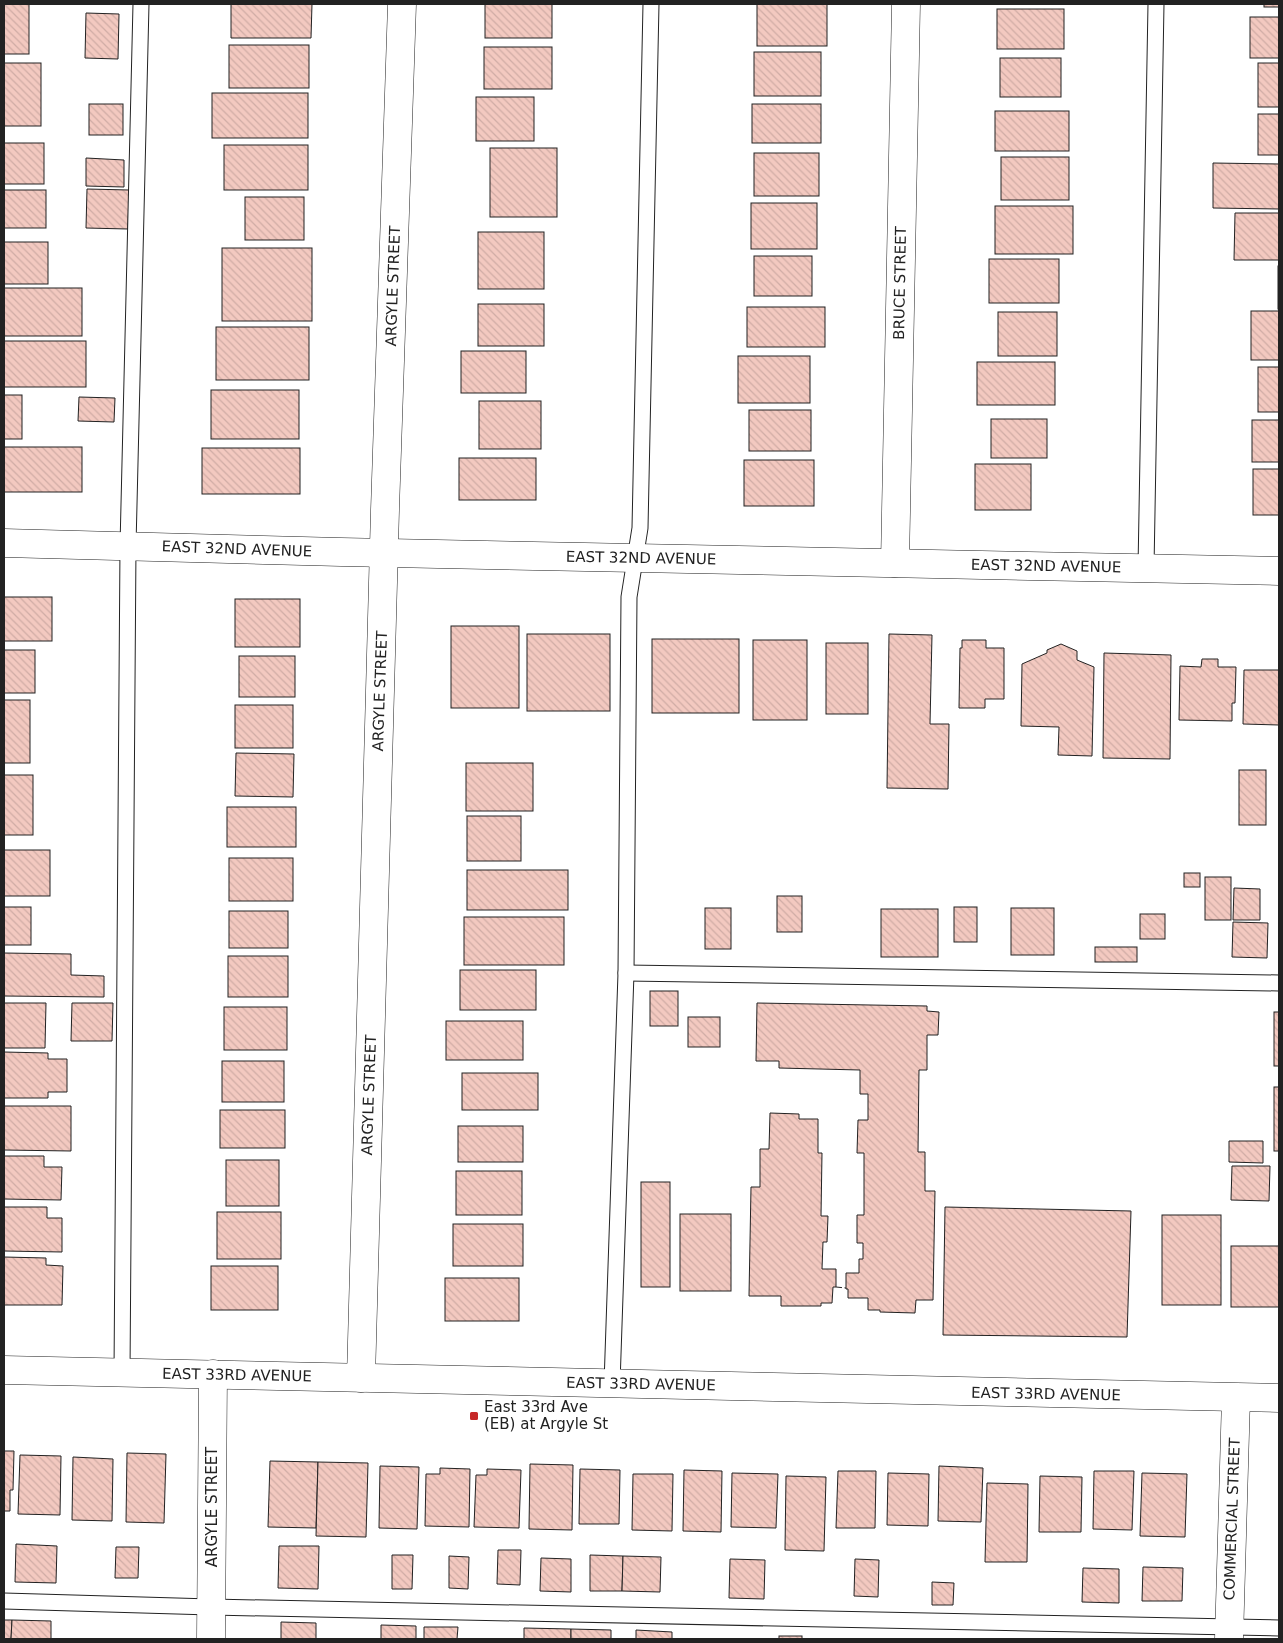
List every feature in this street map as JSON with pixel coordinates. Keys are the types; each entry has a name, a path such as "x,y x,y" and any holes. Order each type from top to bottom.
{"street":[{"name":"ARGYLE STREET","path":"361,1378 384,552 402,4"},
{"name":"BRUCE STREET","path":"895,563 906,4"},
{"name":"EAST 32ND AVENUE","path":"4,543 1279,571"},
{"name":"EAST 33RD AVENUE","path":"4,1370 1279,1398"},
{"name":"ARGYLE STREET","path":"211,1639 213,1374"},
{"name":"COMMERCIAL STREET","path":"1229,1633 1236,1398"}],"lane":[{"path":"122,1373 128,546 141,4"},
{"path":"612,1384 626,973 629,597 640,528 651,4"},
{"path":"1146,568 1156,4"},
{"path":"626,973 1279,983"},
{"path":"4,1601 1229,1633 1279,1628"}],"building":[{"path":"4,4 29,4 29,54 4,54"},
{"path":"231,4 312,4 311,38 231,38"},
{"path":"485,4 552,4 552,38 485,38"},
{"path":"757,4 827,4 827,46 757,46"},
{"path":"1264,4 1279,4 1279,7 1264,7"},
{"path":"997,9 1064,9 1064,49 997,49"},
{"path":"86,13 119,14 118,59 85,58"},
{"path":"1250,17 1279,17 1279,58 1250,58"},
{"path":"229,45 309,45 309,88 229,88"},
{"path":"484,47 552,47 552,89 484,89"},
{"path":"754,52 821,52 821,96 754,96"},
{"path":"1000,58 1061,58 1061,97 1000,97"},
{"path":"4,63 41,63 41,126 4,126"},
{"path":"1258,63 1279,63 1279,107 1258,107"},
{"path":"212,93 308,93 308,138 212,138"},
{"path":"476,97 534,97 534,141 476,141"},
{"path":"89,104 123,104 123,135 89,135"},
{"path":"752,104 821,104 821,143 752,143"},
{"path":"995,111 1069,111 1069,151 995,151"},
{"path":"1258,114 1279,114 1279,155 1258,155"},
{"path":"4,143 44,143 44,184 4,184"},
{"path":"224,145 308,145 308,190 224,190"},
{"path":"490,148 557,148 557,217 490,217"},
{"path":"754,153 819,153 819,196 754,196"},
{"path":"1001,157 1069,157 1069,200 1001,200"},
{"path":"86,158 124,160 124,187 86,186"},
{"path":"1213,163 1279,164 1279,209 1213,208"},
{"path":"87,189 129,190 128,229 86,228"},
{"path":"4,190 46,190 46,228 4,228"},
{"path":"245,197 304,197 304,240 245,240"},
{"path":"751,203 817,203 817,249 751,249"},
{"path":"995,206 1073,206 1073,254 995,254"},
{"path":"1235,213 1279,213 1279,260 1234,260"},
{"path":"478,232 544,232 544,289 478,289"},
{"path":"4,242 48,242 48,284 4,284"},
{"path":"222,248 312,248 312,321 222,321"},
{"path":"754,256 812,256 812,296 754,296"},
{"path":"989,259 1059,259 1059,303 989,303"},
{"path":"1279,266 1279,309 1278,309"},
{"path":"4,288 82,288 82,336 4,336"},
{"path":"478,304 544,304 544,346 478,346"},
{"path":"747,307 825,307 825,347 747,347"},
{"path":"1251,311 1279,311 1279,360 1251,360"},
{"path":"998,312 1057,312 1057,356 998,356"},
{"path":"216,327 309,327 309,380 216,380"},
{"path":"4,341 86,341 86,387 4,387"},
{"path":"461,351 526,351 526,393 461,393"},
{"path":"738,356 810,356 810,403 738,403"},
{"path":"977,362 1055,362 1055,405 977,405"},
{"path":"1258,367 1279,367 1279,412 1258,412"},
{"path":"211,390 299,390 299,439 211,439"},
{"path":"4,395 22,395 22,439 4,439"},
{"path":"79,397 115,398 114,422 78,421"},
{"path":"479,401 541,401 541,449 479,449"},
{"path":"749,410 811,410 811,451 749,451"},
{"path":"991,419 1047,419 1047,458 991,458"},
{"path":"1252,420 1279,420 1279,462 1252,462"},
{"path":"4,447 82,447 82,492 4,492"},
{"path":"202,448 300,448 300,494 202,494"},
{"path":"459,458 536,458 536,500 459,500"},
{"path":"744,460 814,460 814,506 744,506"},
{"path":"975,464 1031,464 1031,510 975,510"},
{"path":"1253,469 1279,469 1279,515 1253,515"},
{"path":"4,597 52,597 52,641 4,641"},
{"path":"235,599 300,599 300,647 235,647"},
{"path":"451,626 519,626 519,708 451,708"},
{"path":"527,634 610,634 610,711 527,711"},
{"path":"889,634 932,635 930,724 949,724 948,789 887,788"},
{"path":"652,639 739,639 739,713 652,713"},
{"path":"753,640 807,640 807,720 753,720"},
{"path":"962,640 986,640 986,648 1004,648 1004,699 985,699 985,708 959,708 960,648 962,648"},
{"path":"826,643 868,643 868,714 826,714"},
{"path":"1061,644 1077,651 1077,660 1094,667 1092,756 1058,755 1059,727 1021,726 1022,664 1047,653 1047,650"},
{"path":"4,650 35,650 35,693 4,693"},
{"path":"1104,653 1171,655 1170,759 1103,758"},
{"path":"239,656 295,656 295,697 239,697"},
{"path":"1202,659 1218,659 1218,667 1236,667 1235,703 1232,703 1232,721 1179,720 1180,666 1201,667"},
{"path":"1244,670 1279,670 1279,725 1243,724"},
{"path":"4,700 30,700 30,763 4,763"},
{"path":"235,705 293,705 293,748 235,748"},
{"path":"236,753 294,754 293,797 235,796"},
{"path":"466,763 533,763 533,811 466,811"},
{"path":"1239,770 1266,770 1266,825 1239,825"},
{"path":"4,775 33,775 33,835 4,835"},
{"path":"227,807 296,807 296,847 227,847"},
{"path":"467,816 521,816 521,861 467,861"},
{"path":"4,850 50,850 50,896 4,896"},
{"path":"229,858 293,858 293,901 229,901"},
{"path":"467,870 568,870 568,910 467,910"},
{"path":"1184,873 1200,873 1200,887 1184,887"},
{"path":"1205,877 1231,877 1231,920 1205,920"},
{"path":"1234,888 1260,889 1260,920 1233,920"},
{"path":"777,896 802,896 802,932 777,932"},
{"path":"4,907 31,907 31,945 4,945"},
{"path":"954,907 977,907 977,942 954,942"},
{"path":"705,908 731,908 731,949 705,949"},
{"path":"1011,908 1054,908 1054,955 1011,955"},
{"path":"881,909 938,909 938,957 881,957"},
{"path":"229,911 288,911 288,948 229,948"},
{"path":"1140,914 1165,914 1165,939 1140,939"},
{"path":"464,917 564,917 564,965 464,965"},
{"path":"1233,922 1268,923 1267,958 1232,957"},
{"path":"1095,947 1137,947 1137,962 1095,962"},
{"path":"4,953 71,954 71,975 104,976 104,997 4,996"},
{"path":"228,956 288,956 288,997 228,997"},
{"path":"460,970 536,970 536,1010 460,1010"},
{"path":"650,991 678,991 678,1026 650,1026"},
{"path":"4,1003 46,1003 45,1048 4,1048"},
{"path":"72,1003 113,1003 112,1041 71,1041"},
{"path":"757,1003 927,1006 927,1011 939,1012 938,1035 927,1035 927,1070 919,1070 918,1152 925,1152 925,1191 935,1191 933,1300 916,1300 915,1313 868,1310 868,1298 848,1298 846,1273 859,1273 859,1259 863,1259 863,1243 857,1243 857,1215 864,1215 864,1153 857,1153 858,1120 868,1120 868,1094 860,1094 860,1070 779,1068 779,1061 756,1061"},
{"path":"224,1007 287,1007 287,1050 224,1050"},
{"path":"1274,1012 1279,1012 1279,1066 1274,1066"},
{"path":"688,1017 720,1017 720,1047 688,1047"},
{"path":"446,1021 523,1021 523,1060 446,1060"},
{"path":"4,1052 48,1053 48,1059 67,1059 67,1092 48,1092 48,1098 4,1098"},
{"path":"222,1061 284,1061 284,1102 222,1102"},
{"path":"462,1073 538,1073 538,1110 462,1110"},
{"path":"1274,1087 1279,1087 1279,1151 1274,1151"},
{"path":"4,1106 71,1106 71,1151 4,1150"},
{"path":"220,1110 285,1110 285,1148 220,1148"},
{"path":"770,1113 799,1114 799,1119 818,1119 818,1153 822,1153 821,1216 828,1216 827,1242 823,1242 822,1269 836,1269 836,1287 833,1287 832,1303 821,1303 821,1306 781,1306 781,1296 749,1296 751,1187 760,1187 760,1149 769,1149"},
{"path":"458,1126 523,1126 523,1162 458,1162"},
{"path":"1229,1141 1263,1141 1263,1163 1229,1162"},
{"path":"4,1156 44,1156 44,1167 62,1167 61,1200 4,1199"},
{"path":"226,1160 279,1160 279,1206 226,1206"},
{"path":"1232,1166 1270,1166 1269,1201 1231,1200"},
{"path":"456,1171 522,1171 522,1215 456,1215"},
{"path":"641,1182 670,1182 670,1287 641,1287"},
{"path":"4,1207 47,1207 47,1218 62,1218 62,1252 4,1251"},
{"path":"945,1207 1131,1211 1127,1337 943,1335"},
{"path":"217,1212 281,1212 281,1259 217,1259"},
{"path":"680,1214 731,1214 731,1291 680,1291"},
{"path":"1162,1215 1221,1215 1221,1305 1162,1305"},
{"path":"453,1224 523,1224 523,1266 453,1266"},
{"path":"1231,1246 1279,1246 1279,1307 1231,1307"},
{"path":"4,1257 46,1258 46,1265 63,1266 62,1305 4,1305"},
{"path":"211,1266 278,1266 278,1310 211,1310"},
{"path":"445,1278 519,1278 519,1321 445,1321"},
{"path":"4,1451 14,1451 13,1490 10,1490 10,1511 4,1511"},
{"path":"127,1453 166,1454 164,1523 126,1522"},
{"path":"20,1455 61,1456 60,1515 18,1514"},
{"path":"73,1457 113,1459 112,1521 72,1520"},
{"path":"270,1461 318,1462 316,1528 268,1527"},
{"path":"318,1462 368,1463 366,1537 316,1536"},
{"path":"530,1464 573,1465 572,1530 529,1529"},
{"path":"380,1466 419,1467 417,1529 379,1528"},
{"path":"939,1466 983,1468 981,1522 938,1521"},
{"path":"440,1468 470,1469 469,1527 425,1526 426,1474 440,1474"},
{"path":"487,1469 521,1470 519,1528 474,1527 476,1475 487,1475"},
{"path":"580,1469 620,1470 619,1524 579,1524"},
{"path":"684,1470 722,1471 721,1532 683,1531"},
{"path":"838,1471 876,1471 875,1528 836,1528"},
{"path":"1094,1471 1134,1471 1132,1530 1093,1529"},
{"path":"732,1473 778,1474 776,1528 731,1527"},
{"path":"888,1473 929,1474 928,1526 887,1525"},
{"path":"1142,1473 1187,1474 1185,1537 1140,1536"},
{"path":"633,1474 673,1474 672,1531 632,1530"},
{"path":"786,1476 826,1477 824,1551 785,1550"},
{"path":"1040,1476 1082,1477 1081,1532 1039,1532"},
{"path":"987,1483 1028,1484 1027,1562 985,1562"},
{"path":"16,1544 57,1546 56,1583 15,1582"},
{"path":"279,1546 319,1546 318,1589 278,1588"},
{"path":"116,1547 139,1547 138,1578 115,1578"},
{"path":"498,1550 521,1550 520,1585 497,1584"},
{"path":"392,1555 413,1555 412,1589 392,1589"},
{"path":"590,1555 623,1556 622,1591 590,1591"},
{"path":"449,1556 469,1557 468,1589 449,1588"},
{"path":"623,1556 661,1557 660,1592 622,1591"},
{"path":"541,1558 571,1559 571,1592 540,1591"},
{"path":"730,1559 765,1560 764,1599 729,1598"},
{"path":"855,1559 879,1560 878,1597 854,1596"},
{"path":"1143,1567 1183,1568 1182,1601 1142,1601"},
{"path":"1083,1568 1119,1569 1119,1603 1082,1602"},
{"path":"932,1582 954,1583 953,1605 932,1605"},
{"path":"4,1620 12,1620 11,1639 4,1639"},
{"path":"12,1620 51,1621 51,1639 11,1639"},
{"path":"281,1622 316,1623 316,1639 281,1639"},
{"path":"381,1625 416,1626 416,1639 381,1639"},
{"path":"424,1627 458,1627 457,1639 424,1639"},
{"path":"524,1628 571,1629 571,1639 524,1639"},
{"path":"571,1629 611,1630 611,1639 571,1639"},
{"path":"636,1630 672,1632 672,1639 636,1639"},
{"path":"779,1636 802,1636 802,1639 779,1639"}],"fence":[{"path":"836,1287 846,1288"}],"place":[{"name":"East 33rd Ave (EB) at Argyle St","path":"474,1416"}]}
